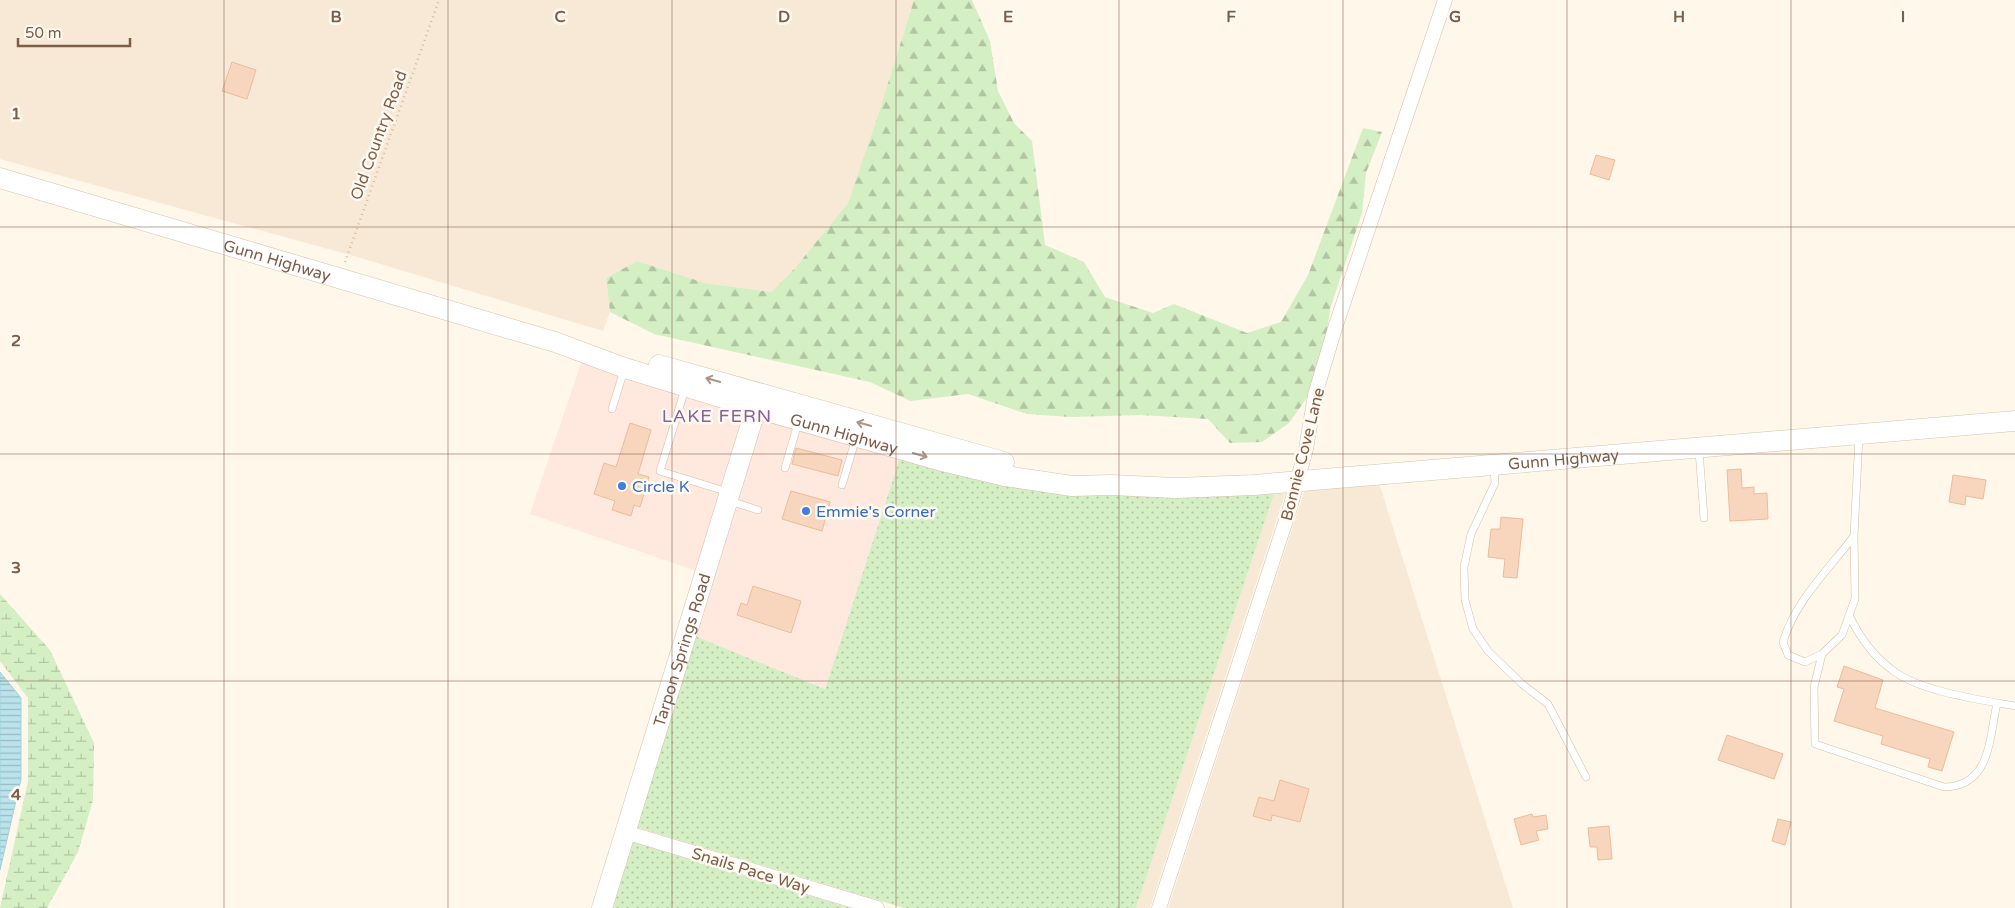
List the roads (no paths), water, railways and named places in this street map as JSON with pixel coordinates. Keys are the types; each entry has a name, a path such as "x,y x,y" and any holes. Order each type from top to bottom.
{"main road":[{"name":"Gunn Highway","path":"0,178 555,342 624,368 686,386 758,400 1022,467 1111,485"},
{"name":"Gunn Highway","path":"555,342 628,357 758,400 799,421 856,438 1005,476 1072,486 1111,485 1176,488 1298,482 2015,421"},
{"name":"Tarpon Springs Road","path":"602,908 758,400"}],"street":[{"name":"Bonnie Cove Lane","path":"1159,908 1298,482 1315,395 1335,328 1445,0"},
{"name":"Snails Pace Way","path":"626,832 877,908"}],"lane":[{"path":"612,409 624,368"},
{"path":"686,386 660,471 729,496 758,510"},
{"path":"785,468 799,421"},
{"path":"1854,536 1806,597 1788,624 1783,642 1788,656 1806,662 1822,654 1842,635 1855,599 1854,536 1859,433"},
{"path":"842,485 856,438"},
{"path":"1699,447 1704,518"},
{"path":"1494,465 1495,483 1471,534 1464,567 1467,610 1473,628 1488,651 1522,684 1548,704 1586,777"},
{"path":"1849,615 1861,638 1891,670 1930,688 2015,706"},
{"path":"1822,654 1814,687 1815,744 1944,787 1964,784 1980,772 1986,758 1997,703"}],"water":[{"path":"0,672 21,698 21,779 0,870"}],"place":[{"name":"Circle K","path":"622,486"},
{"name":"Emmie's Corner","path":"806,511"}],"district":[{"name":"LAKE FERN","path":"717,416"}]}
